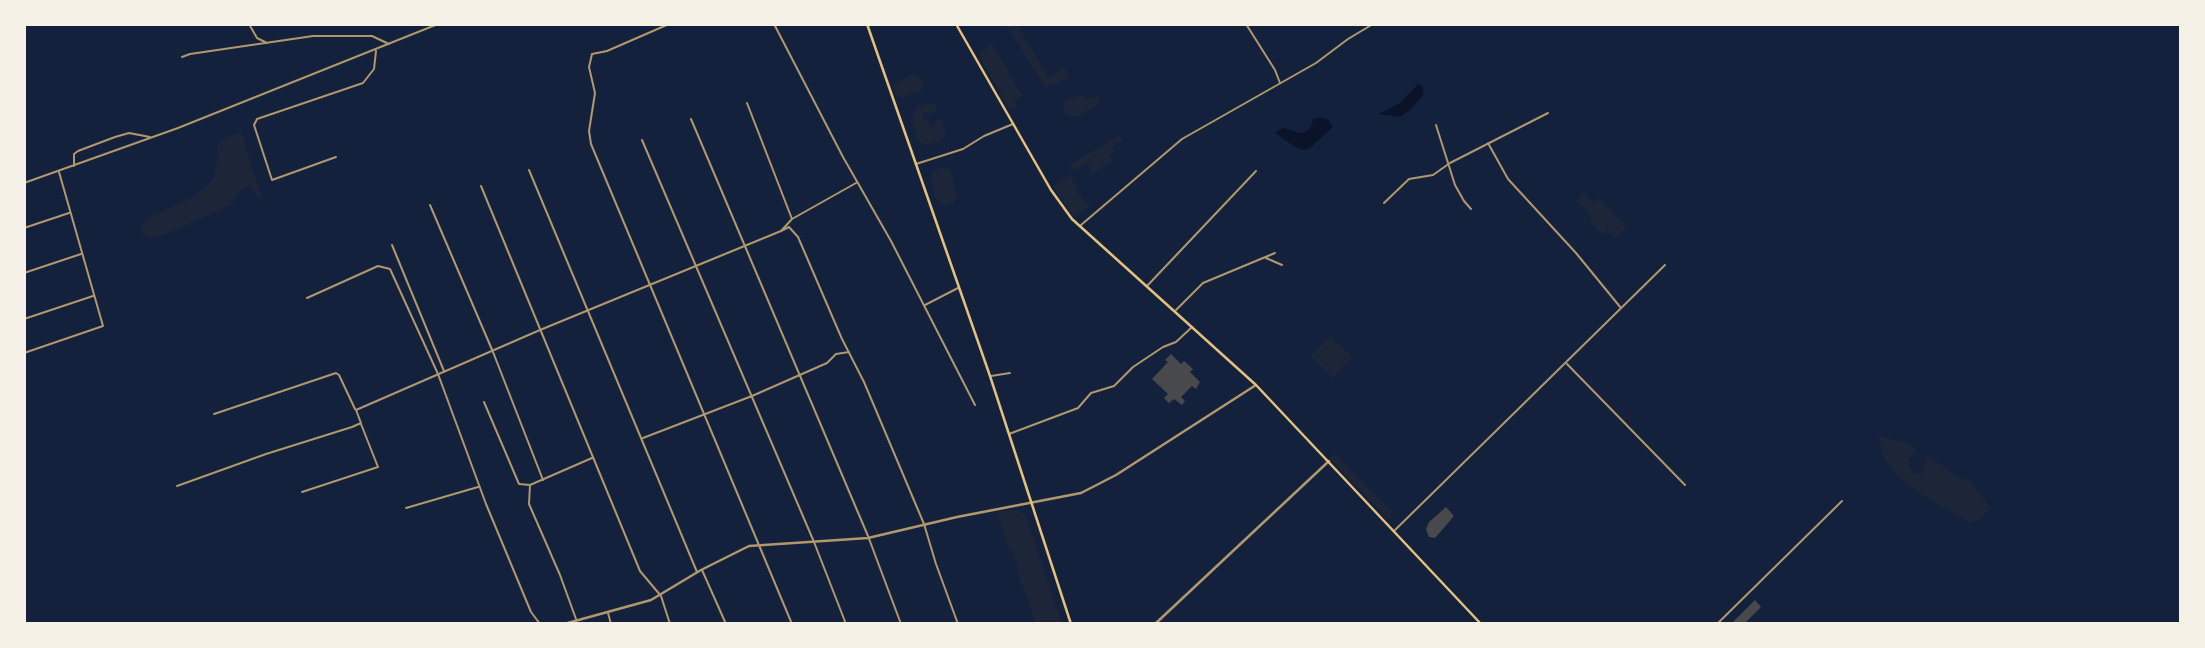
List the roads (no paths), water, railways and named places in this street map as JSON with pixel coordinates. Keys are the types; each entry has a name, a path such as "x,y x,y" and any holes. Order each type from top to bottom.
{"main road":[{"path":"867,24 960,287 1072,624"},
{"path":"957,24 1059,202 1079,226 1256,385 1481,624"}],"street":[{"path":"249,24 257,38 268,44"},
{"path":"24,183 151,137 438,24"},
{"path":"669,24 607,51 592,54 589,67 594,93 589,131 591,144 792,624"},
{"path":"774,24 975,405"},
{"path":"1246,24 1275,70 1280,84"},
{"path":"1079,226 1182,139 1316,64 1373,24"},
{"path":"182,57 313,36 372,36 390,44"},
{"path":"336,156 272,180 254,125 257,119 363,83 374,69 377,61 376,50"},
{"path":"747,103 792,219"},
{"path":"1384,203 1409,179 1433,175 1450,163 1548,113"},
{"path":"691,119 800,374 901,624"},
{"path":"916,164 963,149 984,136 1014,124"},
{"path":"1436,125 1455,185 1471,209"},
{"path":"74,166 74,154 78,151 115,137 129,134 151,137"},
{"path":"642,140 698,266 846,624"},
{"path":"1488,143 1508,179 1576,253 1622,309"},
{"path":"529,170 699,571 726,624"},
{"path":"24,353 103,326 58,171"},
{"path":"1147,286 1256,171"},
{"path":"781,231 792,219 857,182"},
{"path":"481,186 640,570 661,596 670,624"},
{"path":"430,205 494,352 543,480"},
{"path":"24,228 70,212"},
{"path":"356,410 789,227 798,237 864,382 924,524 958,624"},
{"path":"392,245 444,372"},
{"path":"1176,311 1203,283 1275,253"},
{"path":"24,273 82,254"},
{"path":"1265,258 1282,265"},
{"path":"1394,531 1665,265"},
{"path":"307,299 378,267 390,269 438,374 479,486 531,612 540,624"},
{"path":"924,305 960,287"},
{"path":"24,318 94,295"},
{"path":"1009,434 1078,408 1091,393 1114,386 1133,367 1163,347 1176,342 1192,326"},
{"path":"642,438 752,396 827,363 836,354 849,352"},
{"path":"1566,363 1685,485"},
{"path":"214,414 336,373 340,375 378,467 302,492"},
{"path":"990,376 1010,373"},
{"path":"564,624 661,596 736,551 759,544 868,538 924,524 1081,493 1106,481 1256,385"},
{"path":"484,402 519,484 530,485 593,457"},
{"path":"177,486 361,423"},
{"path":"1155,624 1329,461"},
{"path":"530,485 529,504 561,575 577,620"},
{"path":"406,508 479,486"},
{"path":"1717,624 1842,501"},
{"path":"607,612 611,624"}]}
